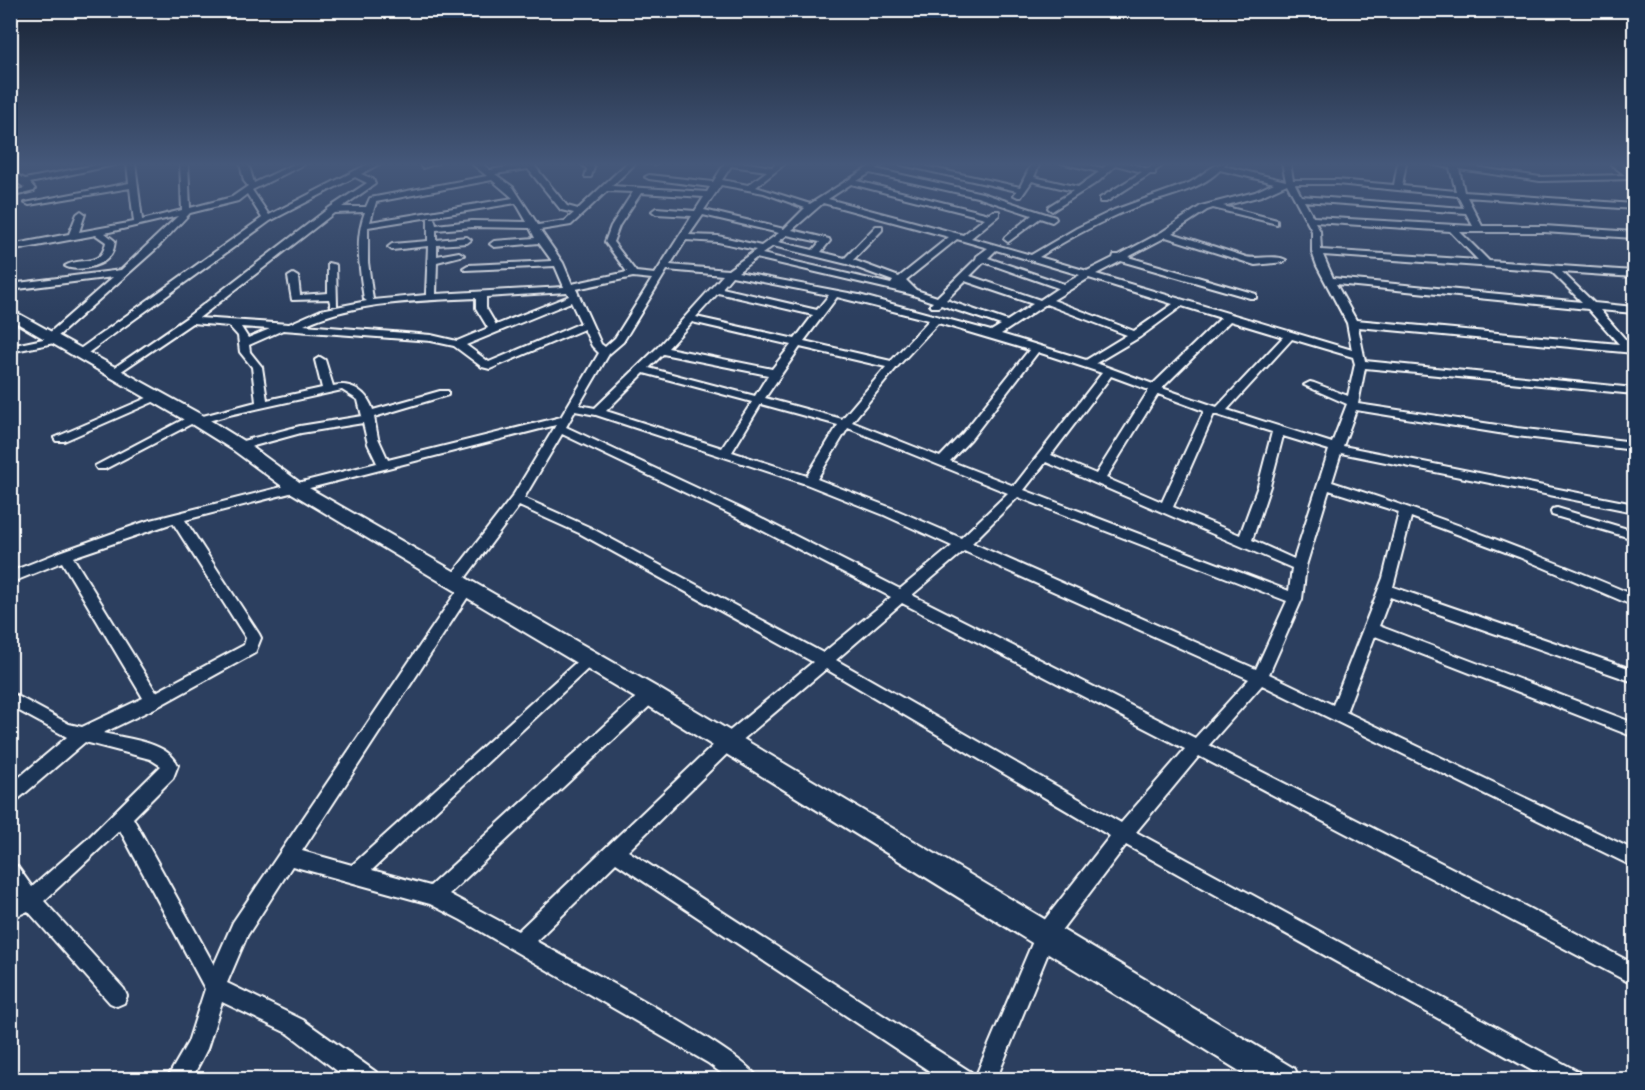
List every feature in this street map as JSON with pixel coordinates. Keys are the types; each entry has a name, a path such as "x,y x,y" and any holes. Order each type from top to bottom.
{"street":[{"path":"73,236 81,214"},
{"path":"136,214 138,224"},
{"path":"10,248 182,214"},
{"path":"10,349 54,338 185,214"},
{"path":"264,214 267,219"},
{"path":"81,352 277,214"},
{"path":"113,372 190,320 327,214"},
{"path":"368,214 364,225 363,262 369,299"},
{"path":"364,225 442,214"},
{"path":"528,214 541,240 558,263 597,346 605,352"},
{"path":"432,228 472,224 535,226 567,224 577,214"},
{"path":"623,214 609,242 633,274"},
{"path":"177,1080 188,1066 200,1041 228,953 240,929 517,500 605,352 619,340 660,272 699,214"},
{"path":"704,214 787,230 826,241 814,254"},
{"path":"598,412 662,350 730,273 787,230 804,214"},
{"path":"879,214 1087,274 1359,359 1635,391"},
{"path":"979,214 991,217"},
{"path":"892,287 995,214"},
{"path":"1008,239 1039,214 1052,219"},
{"path":"1032,258 1060,240 1113,214"},
{"path":"993,335 1065,287 1117,257 1165,234 1198,214"},
{"path":"1244,214 1274,222"},
{"path":"985,1080 1046,934 1123,834 1260,677 1294,598 1299,566 1352,404 1359,359 1352,323 1317,252 1316,231 1308,214"},
{"path":"1470,214 1479,230"},
{"path":"430,216 433,243 431,296"},
{"path":"1311,219 1452,229 1544,230 1635,235"},
{"path":"846,262 879,228"},
{"path":"1452,229 1488,265"},
{"path":"70,267 96,263 105,258 111,241 98,232"},
{"path":"1165,234 1243,260 1281,261"},
{"path":"683,237 718,239 814,254 867,267 902,280 913,292"},
{"path":"392,247 467,240"},
{"path":"494,244 541,240"},
{"path":"924,315 980,258 993,248"},
{"path":"1317,252 1635,274"},
{"path":"433,260 459,255"},
{"path":"753,255 913,292 1007,324"},
{"path":"1117,257 1253,296"},
{"path":"980,258 1065,287"},
{"path":"468,268 558,263"},
{"path":"331,265 334,302"},
{"path":"857,279 867,267"},
{"path":"1554,269 1631,348 1635,357"},
{"path":"10,288 123,273"},
{"path":"458,344 571,291 633,274 730,273 835,293 924,315 1109,371 1215,410 1336,448 1635,508"},
{"path":"293,277 295,298 334,302 571,291"},
{"path":"963,277 1042,301 1136,335"},
{"path":"1330,280 1635,310"},
{"path":"715,289 820,314"},
{"path":"726,452 775,373 835,293"},
{"path":"481,294 481,308 494,329"},
{"path":"245,343 286,328 316,314 334,302 390,300"},
{"path":"1087,364 1136,335 1179,304"},
{"path":"12,316 81,352 196,419 239,446 296,488 650,695 1284,1080"},
{"path":"689,318 893,365"},
{"path":"1100,478 1156,388 1227,318"},
{"path":"810,481 845,423 893,365 936,319"},
{"path":"190,320 431,338 458,344 490,366 586,325"},
{"path":"1352,323 1631,348"},
{"path":"233,324 243,336 245,352 257,367 262,404"},
{"path":"1166,507 1215,410 1289,336"},
{"path":"943,461 967,436 1036,348"},
{"path":"662,350 775,373"},
{"path":"320,360 328,388"},
{"path":"642,369 845,423 1294,598"},
{"path":"521,942 616,853 727,743 898,596 963,544 1017,491 1109,371"},
{"path":"1310,386 1352,404 1517,432 1635,446"},
{"path":"101,466 196,419 328,388 352,389 365,404 369,417 368,427 376,450 385,466"},
{"path":"239,446 300,430 369,417 444,393"},
{"path":"60,438 156,397"},
{"path":"571,407 598,412 810,481 963,544 1260,677 1635,859"},
{"path":"10,578 113,536 176,518 385,466 454,446 563,424 1474,889 1635,975"},
{"path":"1245,541 1264,486 1279,429"},
{"path":"1045,456 1299,566"},
{"path":"1325,484 1406,510 1524,554 1635,601"},
{"path":"517,500 584,530 825,661 1123,834 1571,1080"},
{"path":"1336,715 1385,590 1406,510"},
{"path":"1557,512 1635,535"},
{"path":"10,796 82,735 153,701 249,649 254,642 254,638 176,518"},
{"path":"65,555 153,701"},
{"path":"1385,590 1635,676"},
{"path":"1369,628 1635,730"},
{"path":"354,875 588,660"},
{"path":"433,896 650,695"},
{"path":"10,698 64,730 154,753 170,765 167,772 123,818 31,900 10,910"},
{"path":"123,818 216,988 296,1027 368,1080"},
{"path":"616,853 963,1080"},
{"path":"287,856 433,896 521,942 716,1055 748,1080"},
{"path":"10,873 31,900 117,996"}]}
